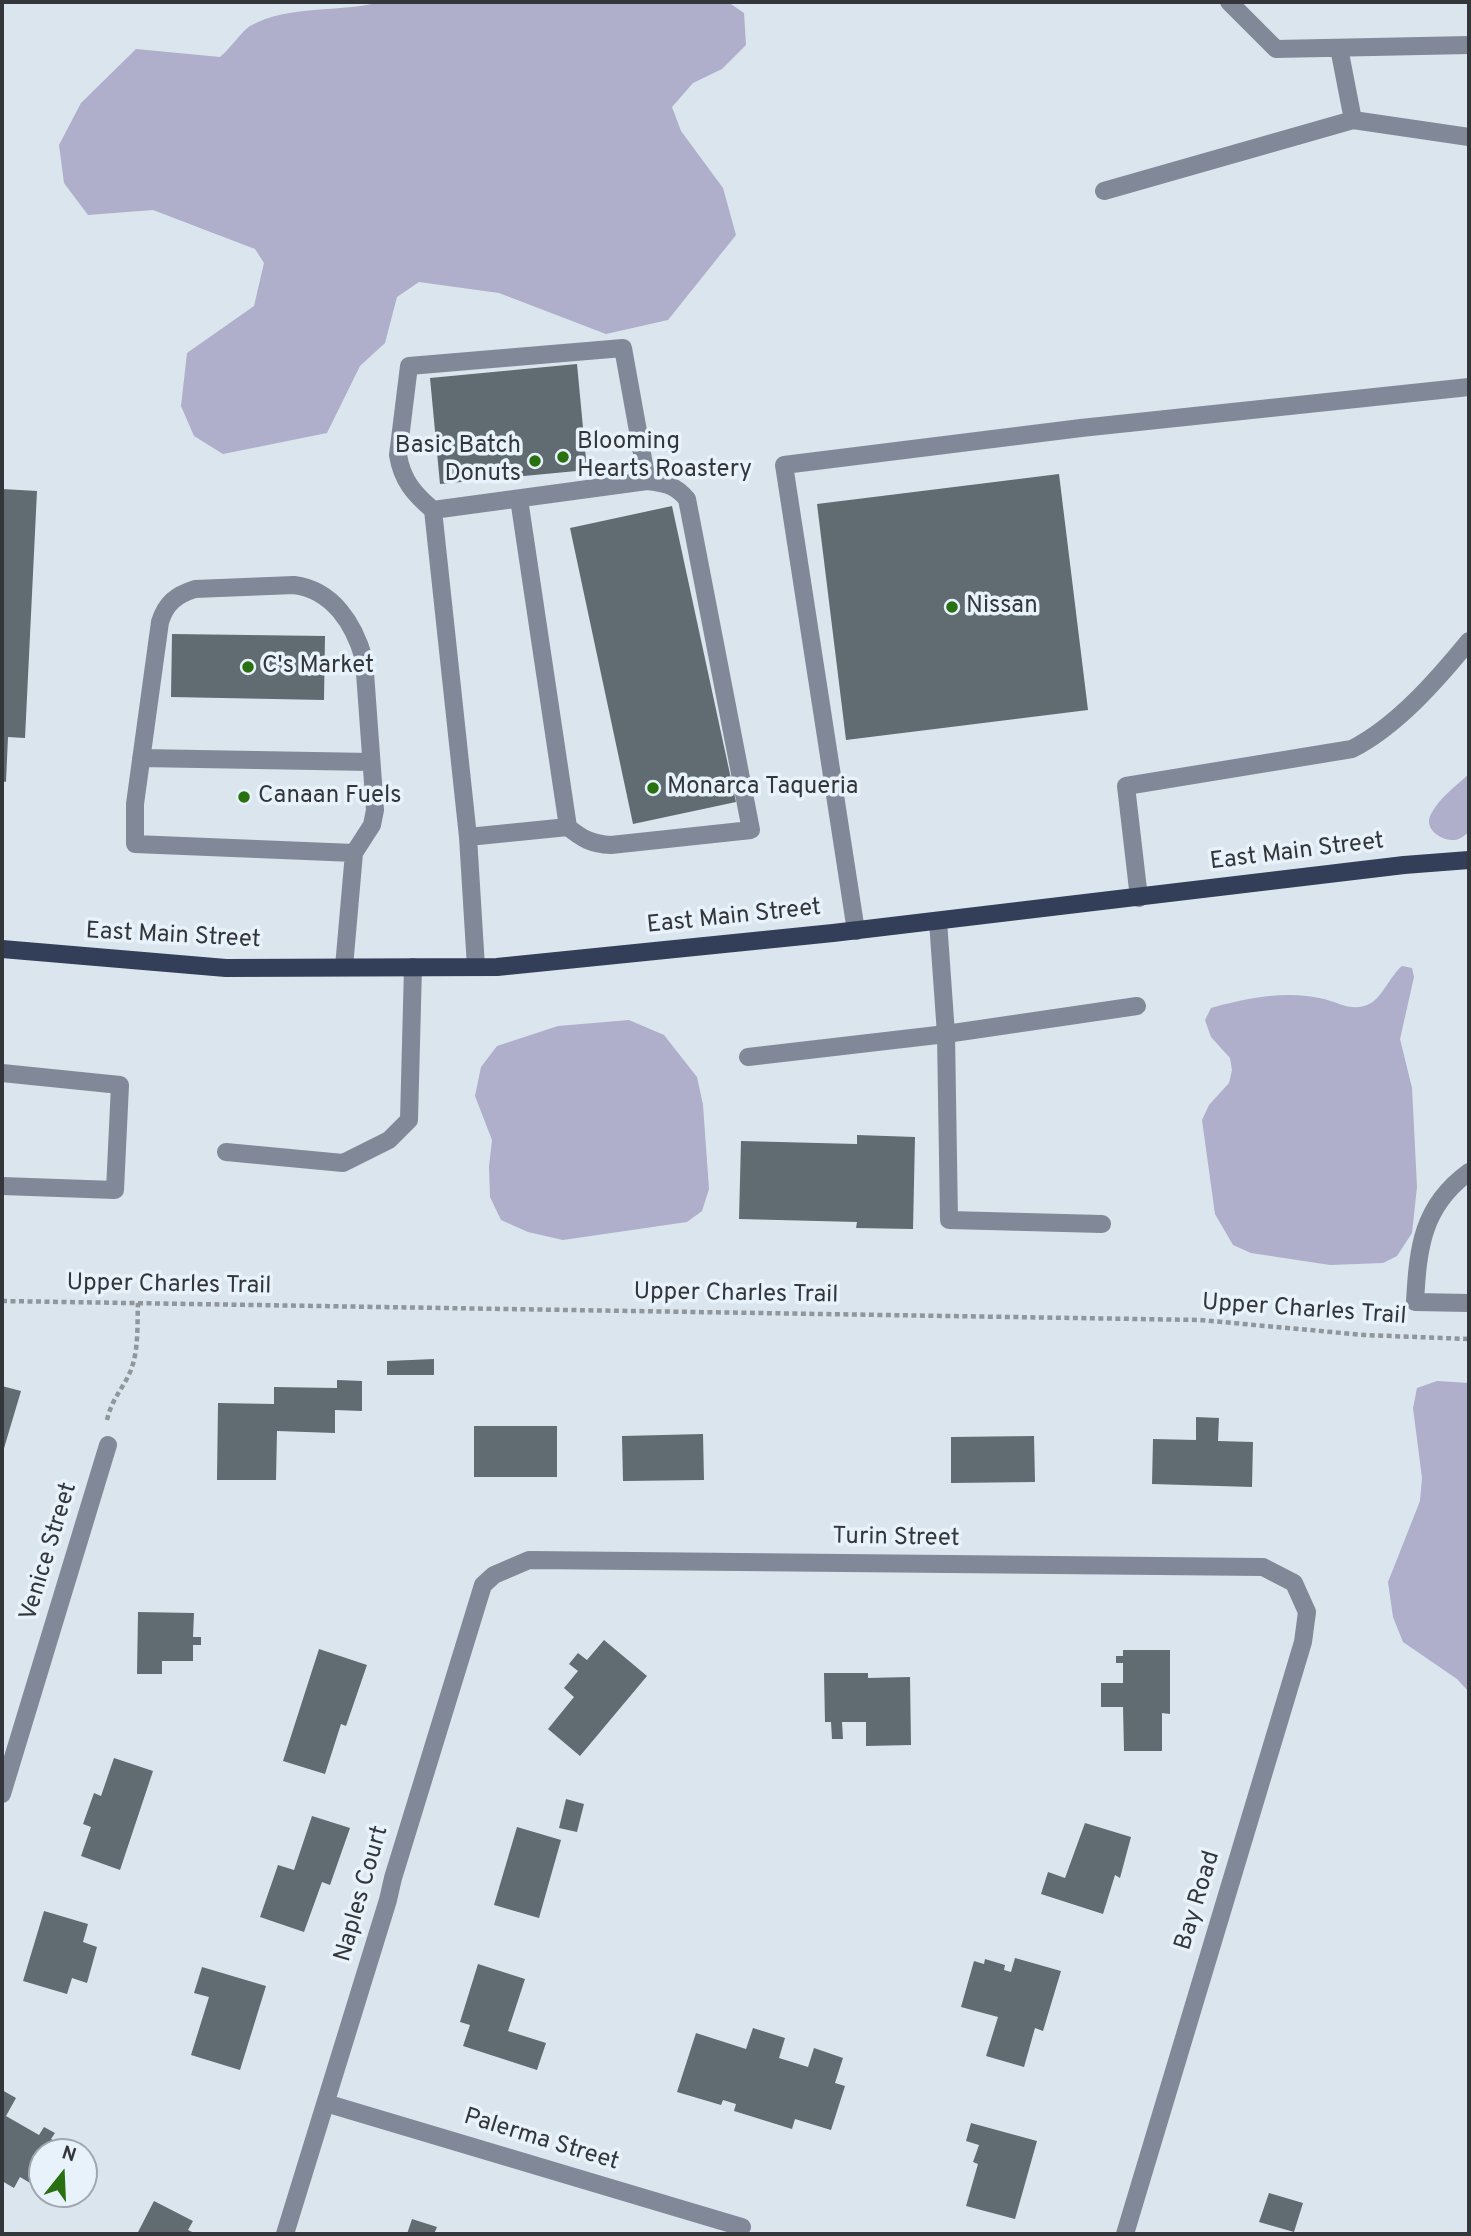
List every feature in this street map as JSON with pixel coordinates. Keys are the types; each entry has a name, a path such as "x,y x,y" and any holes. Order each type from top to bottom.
{"main road":[{"name":"East Main Street","path":"2,949 226,968 498,967 856,931 1404,864 1469,860"}],"street":[{"path":"1229,2 1276,49 1469,45"},
{"path":"1339,48 1353,120"},
{"path":"1104,191 1353,120 1469,137"},
{"path":"477,967 468,837 433,510 407,484 400,470 398,455 409,366 623,348 647,481"},
{"path":"856,931 784,465 1081,428 1469,387"},
{"path":"433,510 647,481 664,482 677,488 687,499 751,830 611,845 595,844 580,838 568,827 519,499"},
{"path":"344,967 354,853 372,825 375,810 364,659 358,638 333,603 320,592 308,587 294,585 195,589 171,600 160,622 135,804 135,844 354,853"},
{"path":"1139,898 1126,786 1352,749 1374,738 1440,676 1469,641"},
{"path":"141,758 371,762"},
{"path":"468,837 568,827"},
{"path":"938,921 946,1034 948,1220 1102,1224"},
{"path":"226,1152 343,1163 389,1140 409,1121 413,967"},
{"path":"748,1056 946,1034 1137,1006"},
{"path":"2,1073 120,1085 116,1190 2,1186"},
{"path":"1469,1172 1444,1195 1428,1221 1418,1256 1415,1302 1469,1303"},
{"name":"Venice Street","path":"2,1794 108,1445"},
{"name":"Turin Street","path":"496,1574 529,1560 1263,1567 1294,1583"},
{"name":"Naples Court","path":"285,2234 483,1585 496,1574"},
{"name":"Bay Road","path":"1125,2234 1303,1642 1307,1612 1294,1583"},
{"name":"Palerma Street","path":"326,2103 742,2227"}],"path":[{"name":"Upper Charles Trail","path":"2,1301 1200,1320 1374,1336 1469,1339"},
{"path":"108,1445 106,1423 109,1410 113,1398 130,1373 134,1359 138,1303"}],"shaded area":[{"path":"381,2 728,2 744,13 746,45 722,69 693,83 672,107 681,131 723,188 736,235 668,320 606,334 499,293 419,282 397,297 385,343 360,366 327,433 223,454 194,436 181,406 187,353 254,306 264,263 255,249 153,210 88,215 64,183 59,145 81,103 136,49 220,57 247,28 265,19 298,12"},
{"path":"1469,774 1469,832 1463,837 1450,840 1439,836 1429,825 1431,814 1443,797"},
{"path":"1402,966 1412,968 1414,977 1400,1039 1412,1088 1417,1187 1412,1233 1397,1256 1383,1263 1330,1265 1251,1253 1233,1245 1215,1214 1202,1120 1209,1105 1229,1083 1232,1070 1230,1058 1211,1037 1205,1020 1211,1008 1253,998 1281,995 1310,996 1341,1005 1365,1006 1379,996"},
{"path":"629,1020 664,1035 697,1077 703,1105 709,1189 702,1211 687,1222 563,1240 528,1232 501,1220 490,1197 492,1140 475,1096 481,1067 497,1046 558,1026"},
{"path":"1437,1381 1469,1383 1469,1692 1457,1679 1403,1642 1393,1617 1388,1582 1420,1501 1422,1478 1413,1408 1417,1388"}],"building":[{"path":"577,364 587,470 440,484 430,378"},
{"name":"Nissan","path":"1059,474 1088,710 846,740 817,504"},
{"path":"2,489 37,491 25,738 8,737 6,782 2,781"},
{"path":"672,506 736,802 633,824 570,528"},
{"name":"C's Market","path":"172,634 325,636 324,700 171,697"},
{"path":"857,1135 915,1137 913,1229 856,1228 857,1222 739,1219 741,1141 857,1144"},
{"path":"434,1359 434,1375 387,1375 387,1361"},
{"path":"337,1380 362,1381 362,1411 335,1410 335,1433 277,1431 276,1480 217,1480 218,1403 274,1404 274,1387 337,1388"},
{"path":"2,1386 21,1391 2,1455"},
{"path":"1196,1417 1219,1418 1218,1441 1253,1442 1252,1487 1152,1484 1153,1439 1196,1440"},
{"path":"474,1426 557,1426 557,1477 474,1477"},
{"path":"703,1434 704,1480 623,1481 622,1436"},
{"path":"1034,1436 1035,1482 951,1483 951,1437"},
{"path":"138,1612 194,1613 193,1637 201,1637 201,1645 193,1645 193,1661 162,1661 162,1674 137,1674"},
{"path":"604,1640 647,1676 580,1756 548,1729 574,1697 564,1688 578,1671 569,1664 578,1653 587,1660"},
{"path":"319,1649 367,1665 346,1726 341,1724 325,1774 283,1761"},
{"path":"1123,1650 1170,1650 1170,1714 1162,1713 1162,1751 1124,1751 1123,1707 1101,1707 1101,1683 1123,1683 1123,1663 1116,1663 1116,1656 1123,1656"},
{"path":"824,1673 868,1673 868,1678 910,1677 911,1745 866,1746 866,1722 842,1722 843,1739 832,1739 831,1722 825,1722"},
{"path":"114,1758 153,1771 120,1870 81,1856 91,1827 83,1824 94,1793 101,1796"},
{"path":"566,1799 584,1804 577,1832 559,1828"},
{"path":"312,1816 350,1828 330,1885 322,1882 304,1932 260,1917 278,1865 294,1870"},
{"path":"1085,1823 1131,1837 1120,1878 1115,1875 1103,1914 1041,1894 1048,1872 1065,1878"},
{"path":"517,1827 561,1840 539,1918 494,1905"},
{"path":"44,1911 88,1924 83,1942 97,1947 87,1983 72,1978 67,1994 23,1981"},
{"path":"1015,1958 1061,1971 1043,2031 1035,2028 1024,2067 986,2056 998,2017 961,2007 974,1961 984,1964 985,1959 1005,1965 1004,1970 1011,1972"},
{"path":"478,1964 525,1979 508,2031 546,2043 537,2070 463,2046 470,2025 460,2022"},
{"path":"202,1967 266,1986 240,2070 191,2055 209,1997 194,1993"},
{"path":"753,2028 785,2038 779,2058 808,2067 814,2048 843,2058 835,2083 845,2086 831,2130 795,2119 792,2129 734,2111 736,2104 723,2100 721,2105 677,2092 696,2033 746,2049"},
{"path":"2,2090 16,2098 6,2116 39,2135 44,2127 55,2133 52,2138 28,2138 28,2182 20,2177 14,2188 2,2181"},
{"path":"971,2123 1037,2141 1015,2219 966,2206 978,2164 973,2162 979,2145 966,2141"},
{"path":"1269,2193 1303,2203 1294,2232 1259,2222"},
{"path":"154,2201 193,2221 188,2230 196,2234 137,2234"},
{"path":"412,2219 437,2227 434,2234 407,2234"}],"place":[{"name":"Blooming Hearts Roastery","path":"563,457"},
{"name":"Basic Batch Donuts","path":"535,461"},
{"name":"Nissan","path":"952,607"},
{"name":"C's Market","path":"248,667"},
{"name":"Monarca Taqueria","path":"653,788"},
{"name":"Canaan Fuels","path":"244,797"}]}
